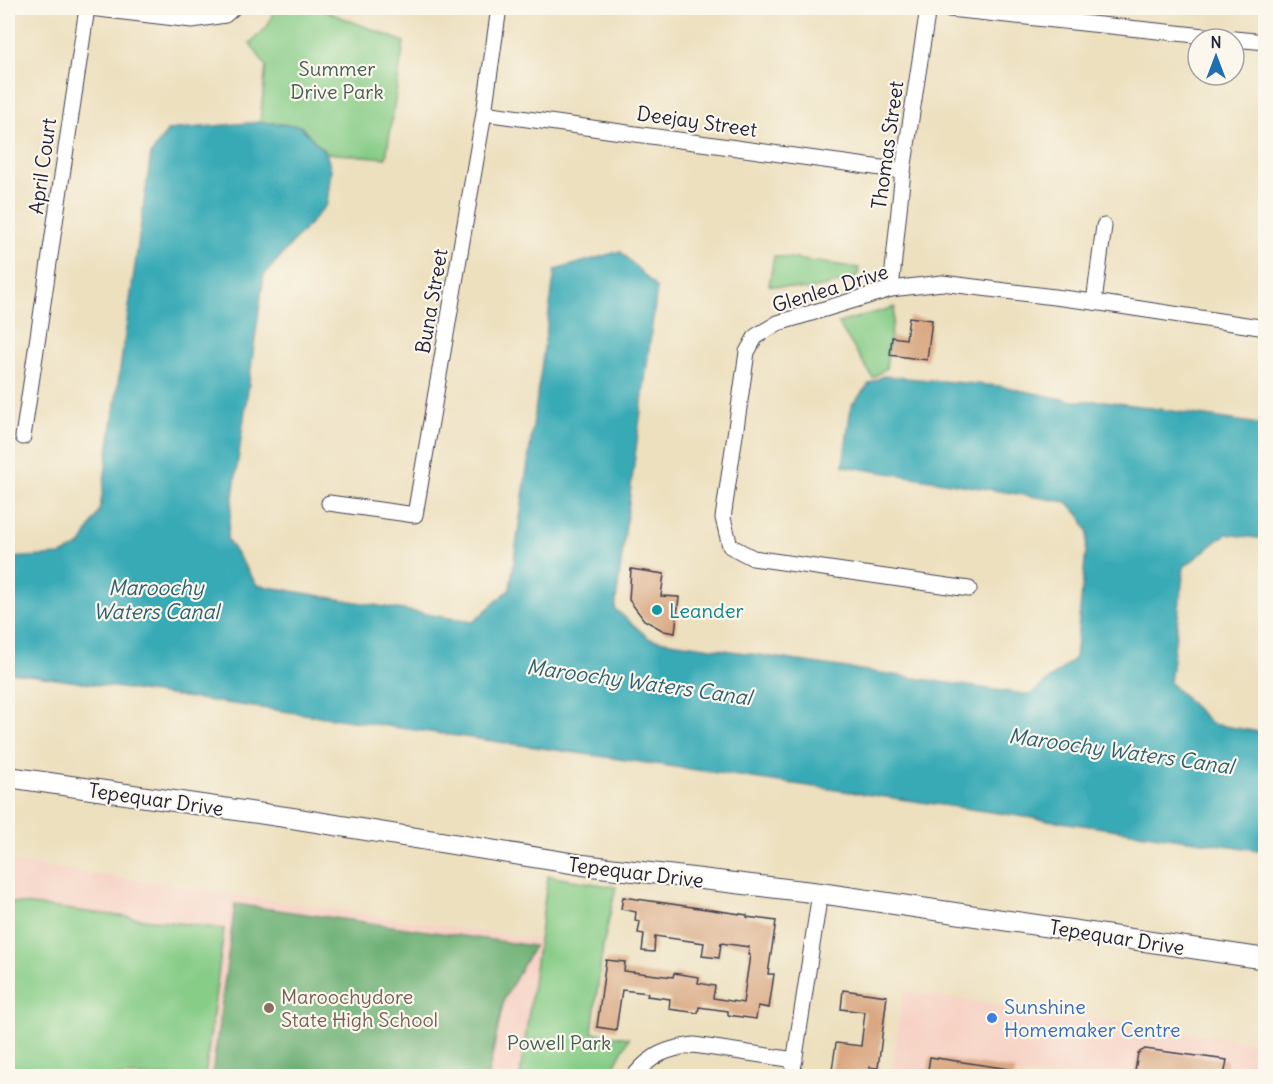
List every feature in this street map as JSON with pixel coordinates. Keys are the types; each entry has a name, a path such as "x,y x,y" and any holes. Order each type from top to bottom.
{"street":[{"path":"88,8 192,20 225,15 233,8"},
{"name":"April Court","path":"23,437 88,8"},
{"name":"Buna Street","path":"329,503 416,515 484,113 499,8"},
{"name":"Thomas Street","path":"891,289 903,171 928,8"},
{"path":"940,8 1186,34"},
{"path":"1246,40 1266,42"},
{"name":"Deejay Street","path":"484,113 903,171"},
{"path":"1094,302 1104,226"},
{"name":"Glenlea Drive","path":"969,589 753,558 730,546 723,518 747,352 756,336 778,324 891,289 942,283 1094,302 1266,328"},
{"name":"Tepequar Drive","path":"8,777 291,818 583,866 820,893 1266,959"},
{"path":"792,1077 820,893"},
{"path":"634,1077 643,1065 661,1052 694,1045 795,1060"}],"shaded area":[{"name":"Maroochydore State High School","path":"8,861 540,940 520,1076 8,1076"},
{"name":"Sunshine Homemaker Centre","path":"904,991 1265,1044 1265,1076 891,1076"}],"green space":[{"name":"Summer Drive Park","path":"275,8 318,8 404,42 386,158 326,153 300,126 260,122 266,66 250,43 267,27"},
{"path":"774,256 859,268 858,274 852,280 808,290 769,285"},
{"path":"895,307 886,368 873,378 838,323"},
{"name":"Powell Park","path":"548,876 616,887 603,946 592,1032 629,1038 609,1076 520,1076"},
{"path":"8,902 224,929 205,1076 8,1076"},
{"path":"235,904 534,946 504,999 488,1076 212,1076"}],"water":[{"name":"Maroochy Waters Canal","path":"260,122 300,126 326,153 331,169 327,204 264,275 227,539 257,585 473,622 510,589 555,270 620,251 657,288 615,609 650,639 1030,695 1075,658 1088,532 1080,516 1067,502 843,466 851,406 869,384 883,376 999,386 1073,401 1105,401 1265,425 1265,539 1226,534 1184,567 1170,683 1212,724 1265,733 1265,851 8,672 8,558 61,555 81,545 100,509 151,154 168,130"}],"building":[{"path":"909,317 932,320 927,360 890,355 892,337 906,339"},
{"name":"Leander","path":"631,569 664,574 661,596 679,597 675,633 664,631 644,620 629,600"},
{"path":"623,897 776,921 768,974 774,974 769,1008 758,1006 756,1019 728,1015 728,1011 699,1007 698,1013 669,1009 670,999 647,996 648,993 622,990 616,1030 597,1027 606,960 625,962 624,971 673,977 674,973 699,977 698,983 715,986 713,998 743,1003 750,955 748,955 749,947 721,943 719,958 702,956 704,943 655,936 654,952 642,951 644,934 638,933 640,922 635,921 636,912 621,909"},
{"path":"843,990 887,996 878,1068 870,1067 869,1077 831,1077 836,1043 861,1046 865,1012 841,1009"},
{"path":"1145,1049 1227,1060 1224,1077 1134,1077 1138,1053"},
{"path":"930,1057 1015,1070 1015,1077 927,1077"}],"place":[{"name":"Leander","path":"657,610"},
{"name":"Maroochydore State High School","path":"269,1008"},
{"name":"Sunshine Homemaker Centre","path":"992,1018"}]}
